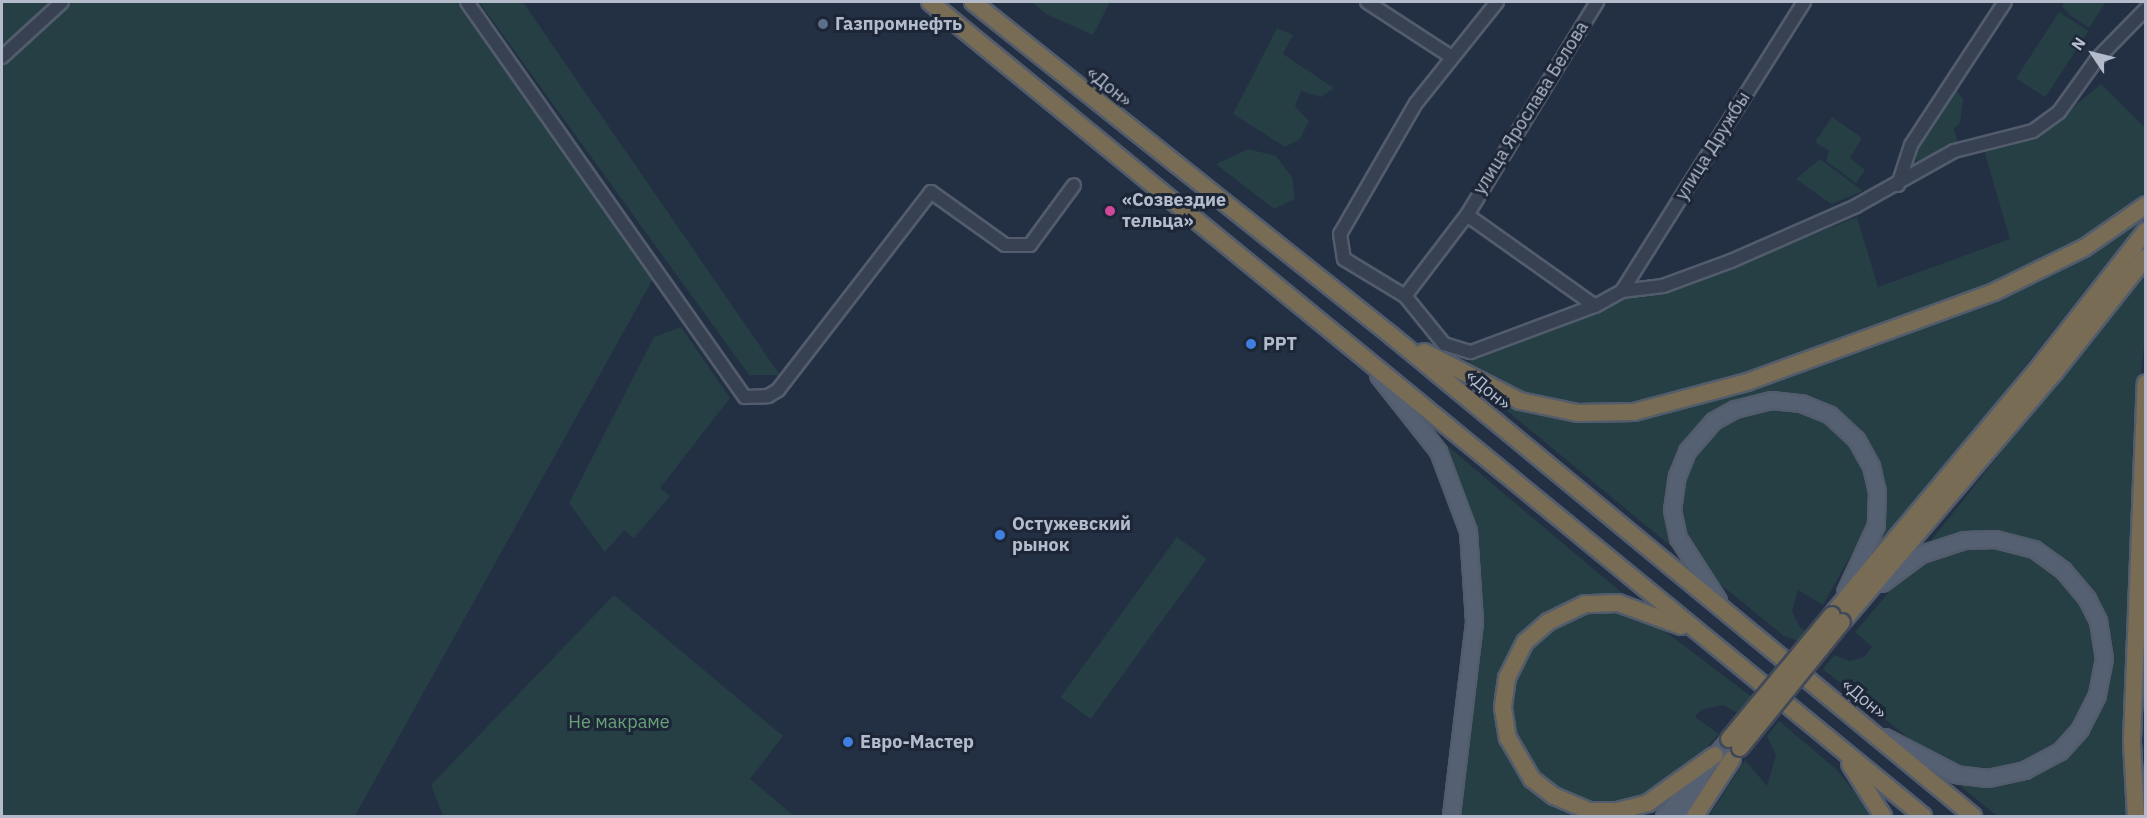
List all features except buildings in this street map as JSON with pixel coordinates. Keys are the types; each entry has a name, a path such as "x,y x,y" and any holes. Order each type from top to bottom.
{"highway":[{"path":"930,2 1359,352 1842,753 1923,816"},
{"name":"«Дон»","path":"973,2 1392,336 1972,816"},
{"path":"1392,336 1520,401 1578,413 1634,412 1747,382 1994,292 2084,248 2145,205"},
{"path":"1695,816 1729,750 2040,366 2145,231"},
{"path":"1837,619 2145,257"},
{"path":"2136,816 2132,741 2145,383"},
{"path":"1706,640 1635,608 1585,604 1548,622 1525,642 1507,678 1503,708 1508,738 1533,779 1554,796 1589,811 1617,811 1648,803 1729,750"},
{"path":"1842,753 1883,816"}],"main road":[{"path":"1359,352 1438,451 1468,531 1474,621 1451,816"},
{"path":"1729,614 1678,538 1672,510 1677,476 1687,451 1713,421 1746,405 1786,400 1816,408 1843,424 1862,448 1874,477 1877,514 1873,534 1837,619"},
{"path":"1837,619 1908,562 1937,548 1980,538 2034,549 2055,562 2087,599 2100,630 2103,668 2087,718 2060,751 2025,770 1987,778 1956,774 1863,725"},
{"path":"1664,816 1729,750"},
{"path":"1681,816 1729,750"}],"street":[{"path":"2,57 62,2"},
{"path":"467,2 745,397 768,396 778,390 931,192 1005,245 1030,245 1074,185"},
{"path":"1367,2 1450,56"},
{"path":"1497,2 1469,42 1450,56 1389,143 1350,214 1339,242 1344,259 1405,296 1438,338 1458,351 1471,352 1595,306 1622,291 1647,290 1686,279 1898,185 1954,151 2020,137 2046,123 2145,9"},
{"name":"улица Ярослава Белова","path":"1405,296 1467,214 1597,2"},
{"name":"улица Дружбы","path":"1622,291 1804,2"},
{"path":"1898,185 1911,145 2005,2"},
{"path":"1467,214 1595,306"}],"green space":[{"path":"2,2 458,2 654,277 355,816 2,816"},
{"path":"479,2 523,2 780,375 749,375"},
{"path":"1032,2 1110,2 1093,35 1046,14"},
{"path":"2064,2 2106,2 2089,28 2070,15 2062,6"},
{"path":"2059,12 2088,31 2045,97 2016,78"},
{"path":"1277,28 1293,35 1283,54 1334,88 1321,97 1301,91 1295,106 1309,121 1300,139 1285,147 1233,114"},
{"path":"2101,84 2145,128 2145,195 2138,201 2145,215 1892,534 1865,530 1823,605 1798,590 1792,611 1799,626 1812,637 1806,643 1784,636 1709,575 1687,543 1673,548 1506,410 1500,403 1507,387 1465,366 1477,356 1611,302 1701,280 1857,217 1878,287 2010,239 1983,147 2033,140"},
{"path":"1948,91 1957,91 1963,99 1960,123 1954,129 1958,143 1918,163 1913,149"},
{"path":"1832,117 1862,138 1850,158 1865,170 1856,183 1826,161 1829,151 1815,142"},
{"path":"1248,149 1276,156 1292,177 1295,199 1274,209 1216,164"},
{"path":"1820,159 1863,191 1831,204 1796,179"},
{"path":"2145,271 2145,337 2133,439 2129,816 1997,816 1953,780 1955,765 1912,741 1823,669 1834,655 1850,661 1864,657 1872,647 1855,632 1895,585 1935,556 1929,543"},
{"path":"681,327 730,398 660,488 670,496 634,538 624,530 605,552 569,503 654,337"},
{"path":"1437,437 1623,594 1622,610 1658,626 1757,701 1744,717 1723,705 1701,710 1695,717 1719,734 1644,816 1457,816 1477,660 1480,570 1464,493"},
{"path":"1177,537 1207,559 1091,719 1061,697"},
{"name":"Не макраме","path":"614,595 783,736 750,779 794,816 443,816 431,785"},
{"path":"1779,721 1835,768 1875,816 1709,816 1745,760 1767,786 1776,755 1767,736"}],"place":[{"name":"Газпромнефть","path":"823,24"},
{"name":"«Созвездие тельца»","path":"1110,211"},
{"name":"РРТ","path":"1251,344"},
{"name":"Остужевский рынок","path":"1000,535"},
{"name":"Евро-Мастер","path":"848,742"}]}
